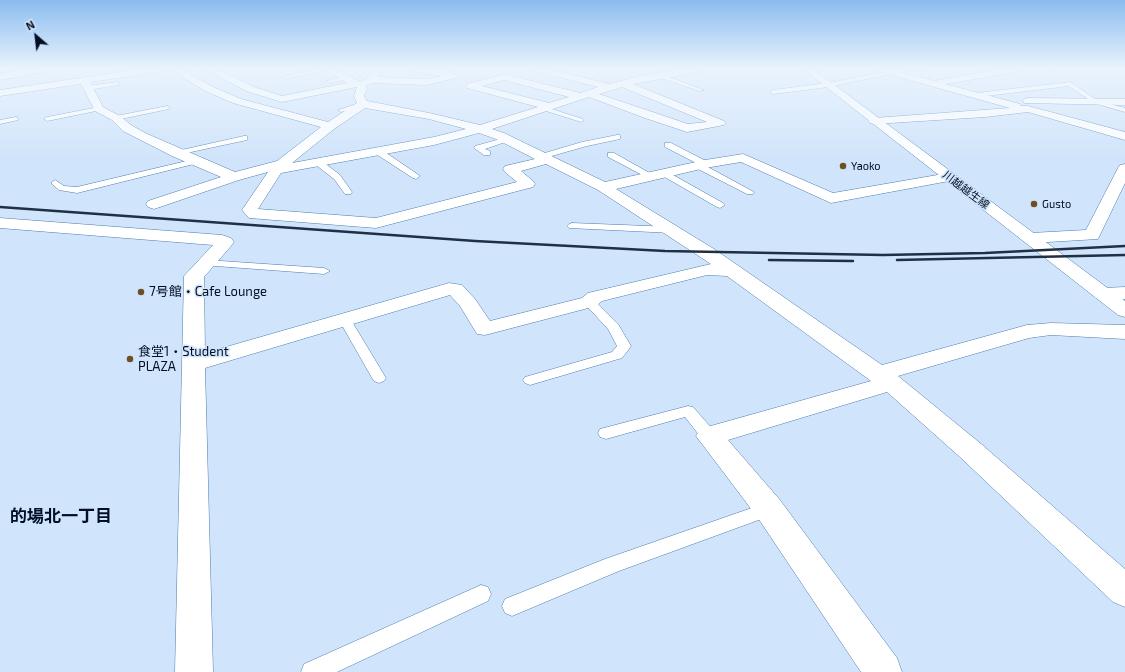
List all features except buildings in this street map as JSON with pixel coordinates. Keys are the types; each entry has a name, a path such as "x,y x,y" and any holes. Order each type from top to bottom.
{"street":[{"path":"98,100 107,113 127,128 141,136 234,177"},
{"path":"236,100 330,126"},
{"path":"361,100 363,104"},
{"path":"522,100 545,107"},
{"path":"154,204 234,177 279,167 319,163 434,141 480,129 566,100"},
{"path":"600,100 686,128 720,123 664,100"},
{"name":"川越越生線","path":"848,100 1031,238 1125,311"},
{"path":"994,100 1125,136"},
{"path":"1024,100 1045,102 1125,102"},
{"path":"544,158 510,169 528,184 376,222 255,215 250,210 279,167 330,126 363,104 429,116 480,129 507,140 544,158 602,187 673,230 885,378 970,450 1125,591"},
{"path":"874,121 986,114 1028,109"},
{"path":"602,187 702,165 743,158 747,158 831,198 949,177"},
{"path":"1031,238 1092,235 1125,168"},
{"path":"0,223 222,240 225,242 194,276 192,454 194,672"},
{"path":"194,363 449,289 455,289 464,299 485,329 589,302 595,297 707,269 732,271"},
{"path":"1103,294 1125,293"},
{"path":"883,672 769,509 709,436 1027,332 1051,329 1125,332"}],"lane":[{"path":"1096,102 1125,110"},
{"path":"341,110 363,104"},
{"path":"545,107 581,120"},
{"path":"47,119 167,108"},
{"path":"0,122 15,115 7,113"},
{"path":"58,122 107,113"},
{"path":"177,153 244,138"},
{"path":"544,158 585,144 617,138"},
{"path":"487,153 478,148 507,140"},
{"path":"668,145 750,192"},
{"path":"379,152 416,176"},
{"path":"611,155 651,176"},
{"path":"56,183 62,188 77,190 195,161"},
{"path":"319,163 337,177 348,192"},
{"path":"664,173 720,205"},
{"path":"572,226 673,230"},
{"path":"206,263 324,271"},
{"path":"530,380 617,355 624,346 613,327 589,302"},
{"path":"345,320 379,378"},
{"path":"606,434 688,411 709,436"},
{"path":"512,606 612,565 769,509"},
{"path":"312,672 482,594"}],"railway":[{"path":"0,207 475,241 665,251 883,255 985,253 1125,246"},
{"path":"897,260 1125,255"},
{"path":"769,260 853,261"}],"place":[{"name":"Yaoko","path":"843,166"},
{"name":"Gusto","path":"1034,204"},
{"name":"7号館・Cafe Lounge","path":"141,292"},
{"name":"食堂1・Student PLAZA","path":"130,359"}],"district":[{"name":"的場北一丁目","path":"61,516"}]}
